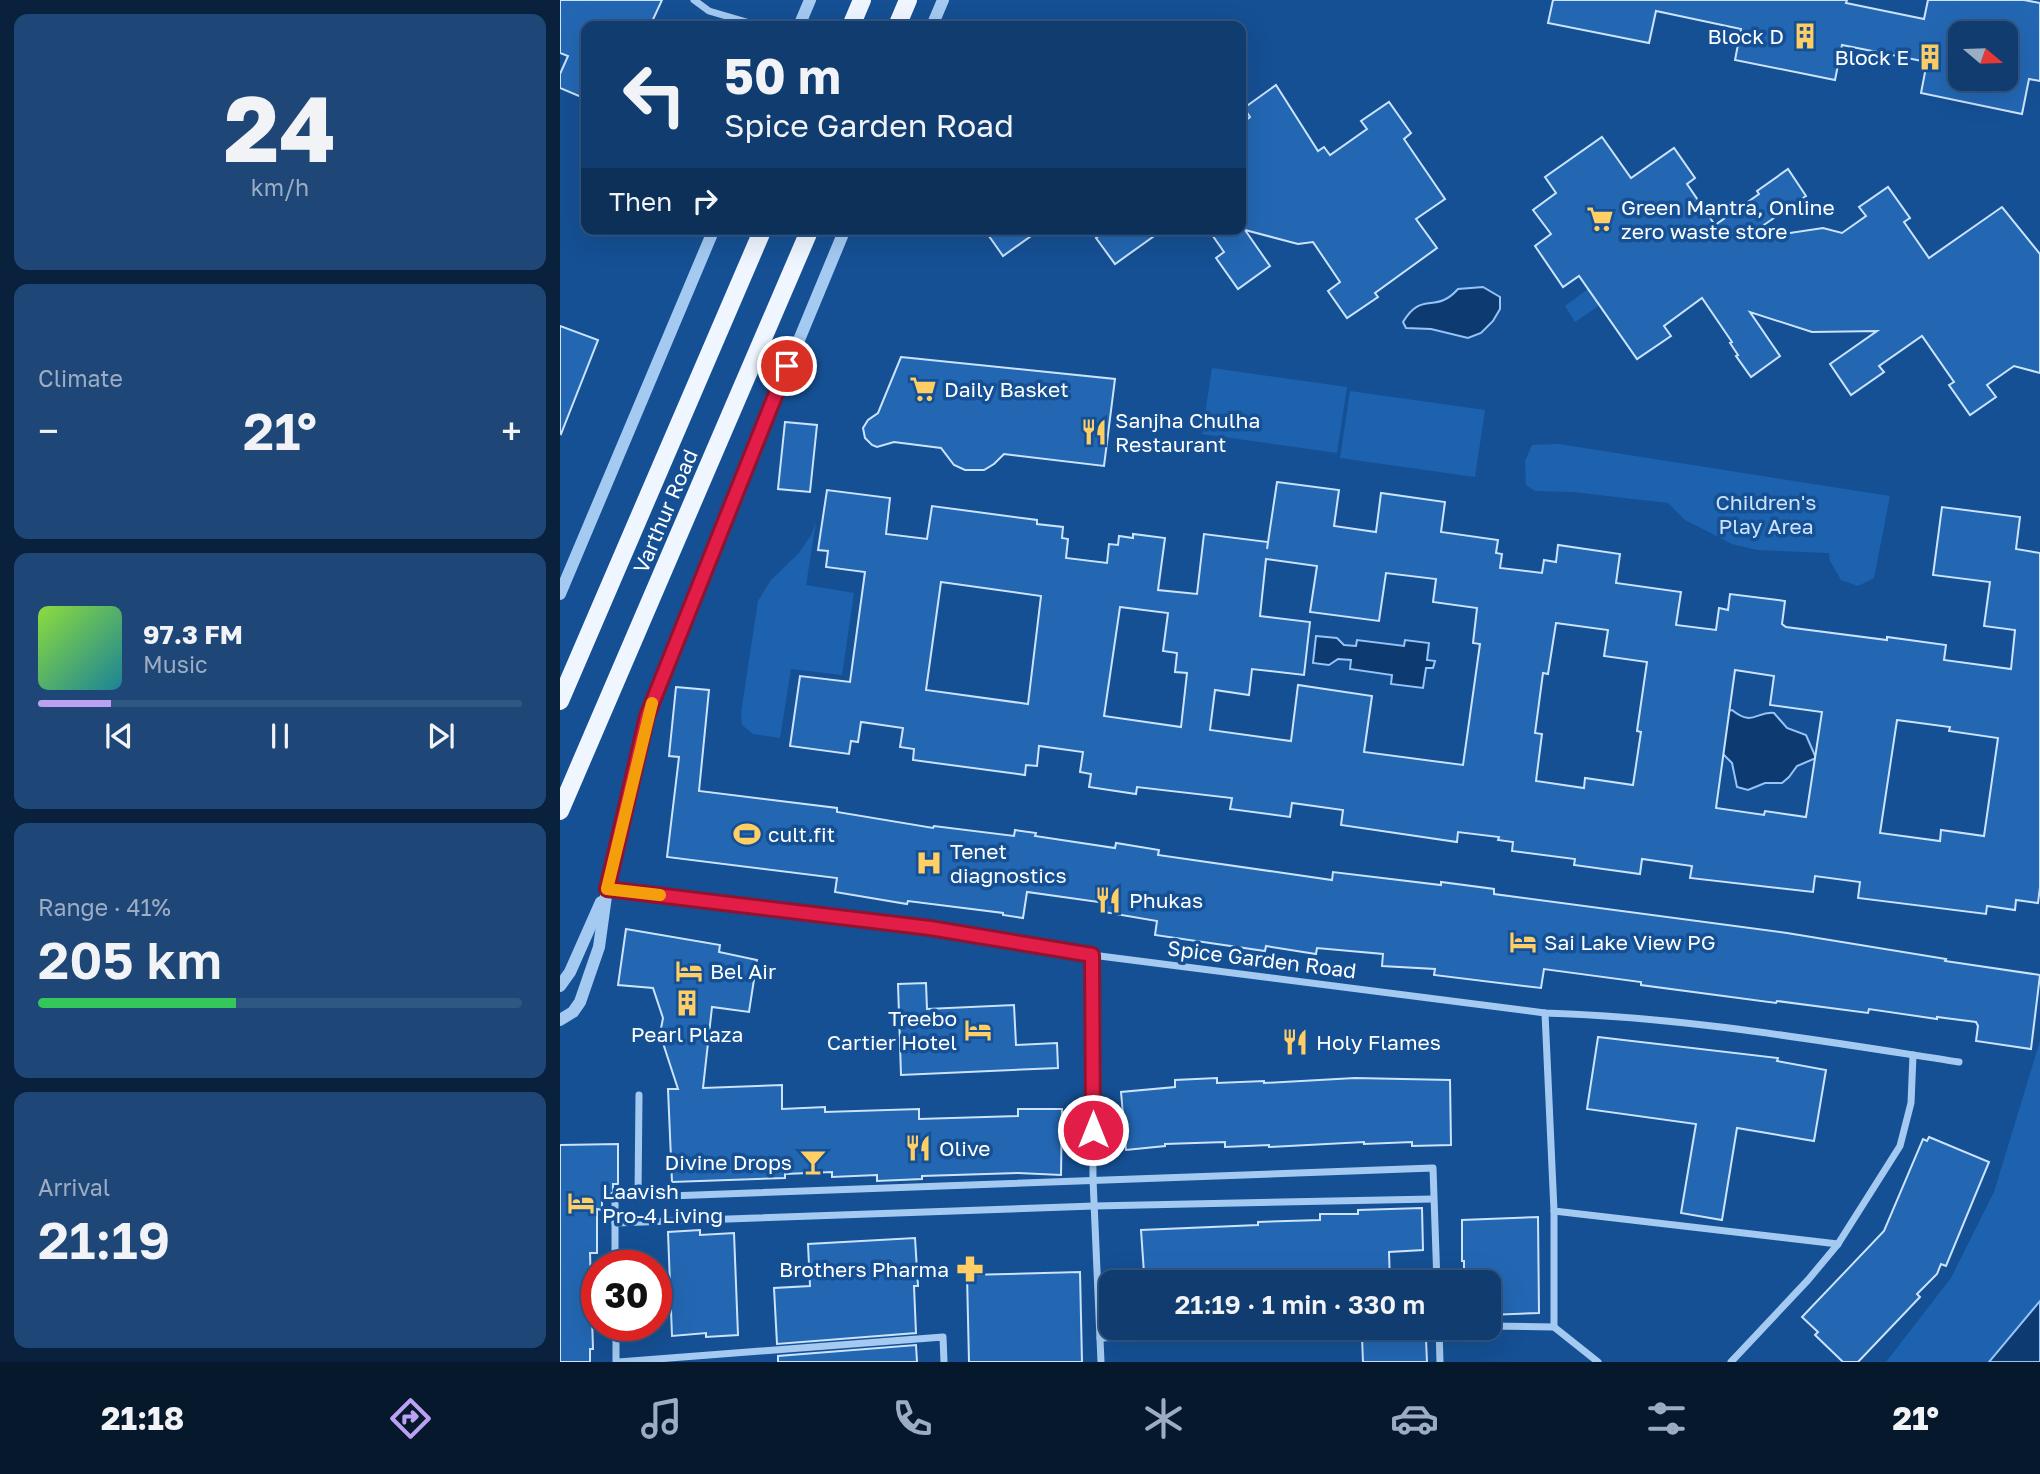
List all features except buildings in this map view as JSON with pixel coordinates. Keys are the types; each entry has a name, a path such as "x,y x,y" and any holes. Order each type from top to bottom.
{"main road":[{"path":"852,21 862,0"},
{"path":"899,21 908,0"},
{"name":"Varthur Road","path":"560,701 760,235"},
{"name":"Varthur Road","path":"560,811 807,235"}],"street":[{"path":"694,0 709,11 743,21"},
{"path":"801,21 810,0"},
{"path":"934,21 943,0"},
{"path":"560,594 711,235"},
{"path":"560,1020 573,1012 588,984 599,947 607,889 647,716 842,235"},
{"path":"560,986 570,972 607,889"},
{"name":"Spice Garden Road","path":"607,889 930,928 1092,955 1545,1013 1611,1014 1665,1020 1959,1062"},
{"path":"1092,955 1093,1179 1099,1316"},
{"path":"1545,1013 1554,1211 1553,1327"},
{"path":"1731,1362 1838,1244 1900,1146 1911,1103 1913,1055"},
{"path":"638,1196 639,1095"},
{"path":"615,1250 615,1198 1433,1168 1436,1270"},
{"path":"615,1223 1094,1206 1433,1199"},
{"path":"1554,1211 1838,1244"},
{"path":"1501,1326 1553,1327 1598,1362"},
{"path":"616,1341 617,1362 943,1337 944,1362"},
{"path":"1100,1340 1101,1362"},
{"path":"1439,1340 1440,1362"}],"green space":[{"path":"1595,284 1606,301 1575,322 1565,306"},
{"path":"1212,368 1347,387 1337,453 1202,434"},
{"path":"1350,391 1485,410 1475,477 1340,458"},
{"name":"Children's Play Area","path":"1559,444 1890,496 1874,578 1858,586 1841,580 1830,561 1829,553 1757,550 1732,544 1685,520 1668,503 1573,492 1535,491 1526,485 1525,461 1532,445"},
{"path":"816,522 806,585 854,593 842,675 791,669 780,738 753,734 742,725 741,713 758,601 771,580 799,553"},
{"path":"2040,1041 2040,1301 1989,1362 1886,1362 1951,1278 1994,1192"}],"shaded area":[{"path":"1483,287 1500,297 1500,309 1481,333 1468,338 1431,329 1406,328 1403,322 1416,307 1442,301 1458,289"},
{"path":"1316,636 1337,638 1344,645 1356,646 1357,640 1404,646 1405,640 1429,643 1427,660 1435,661 1433,668 1426,668 1423,688 1391,684 1392,675 1350,669 1351,660 1338,659 1329,665 1313,663"},
{"path":"1732,710 1750,718 1774,713 1787,728 1806,735 1816,758 1797,766 1782,783 1765,783 1748,790 1737,787 1732,763 1721,752 1728,711"},
{"path":"2040,1301 2040,1362 1989,1362"}],"slow traffic":[{"path":"652,703 607,889 660,895"}],"place":[{"name":"Block D","path":"1805,36"},
{"name":"Block E","path":"1930,57"},
{"name":"Green Mantra, Online zero waste store","path":"1600,219"},
{"name":"Daily Basket","path":"923,389"},
{"name":"Sanjha Chulha Restaurant","path":"1094,432"},
{"name":"cult.fit","path":"747,834"},
{"name":"Tenet diagnostics","path":"929,863"},
{"name":"Phukas","path":"1108,900"},
{"name":"Sai Lake View PG","path":"1523,942"},
{"name":"Bel Air","path":"689,971"},
{"name":"Pearl Plaza","path":"687,1003"},
{"name":"Treebo Cartier Hotel","path":"978,1030"},
{"name":"Holy Flames","path":"1295,1042"},
{"name":"Olive","path":"918,1148"},
{"name":"Divine Drops","path":"813,1162"},
{"name":"Laavish Pro-4 Living","path":"581,1203"},
{"name":"Brothers Pharma","path":"970,1269"}],"route":[{"path":"787,366 647,716 607,889 930,928 1092,955 1093,1130"}]}
